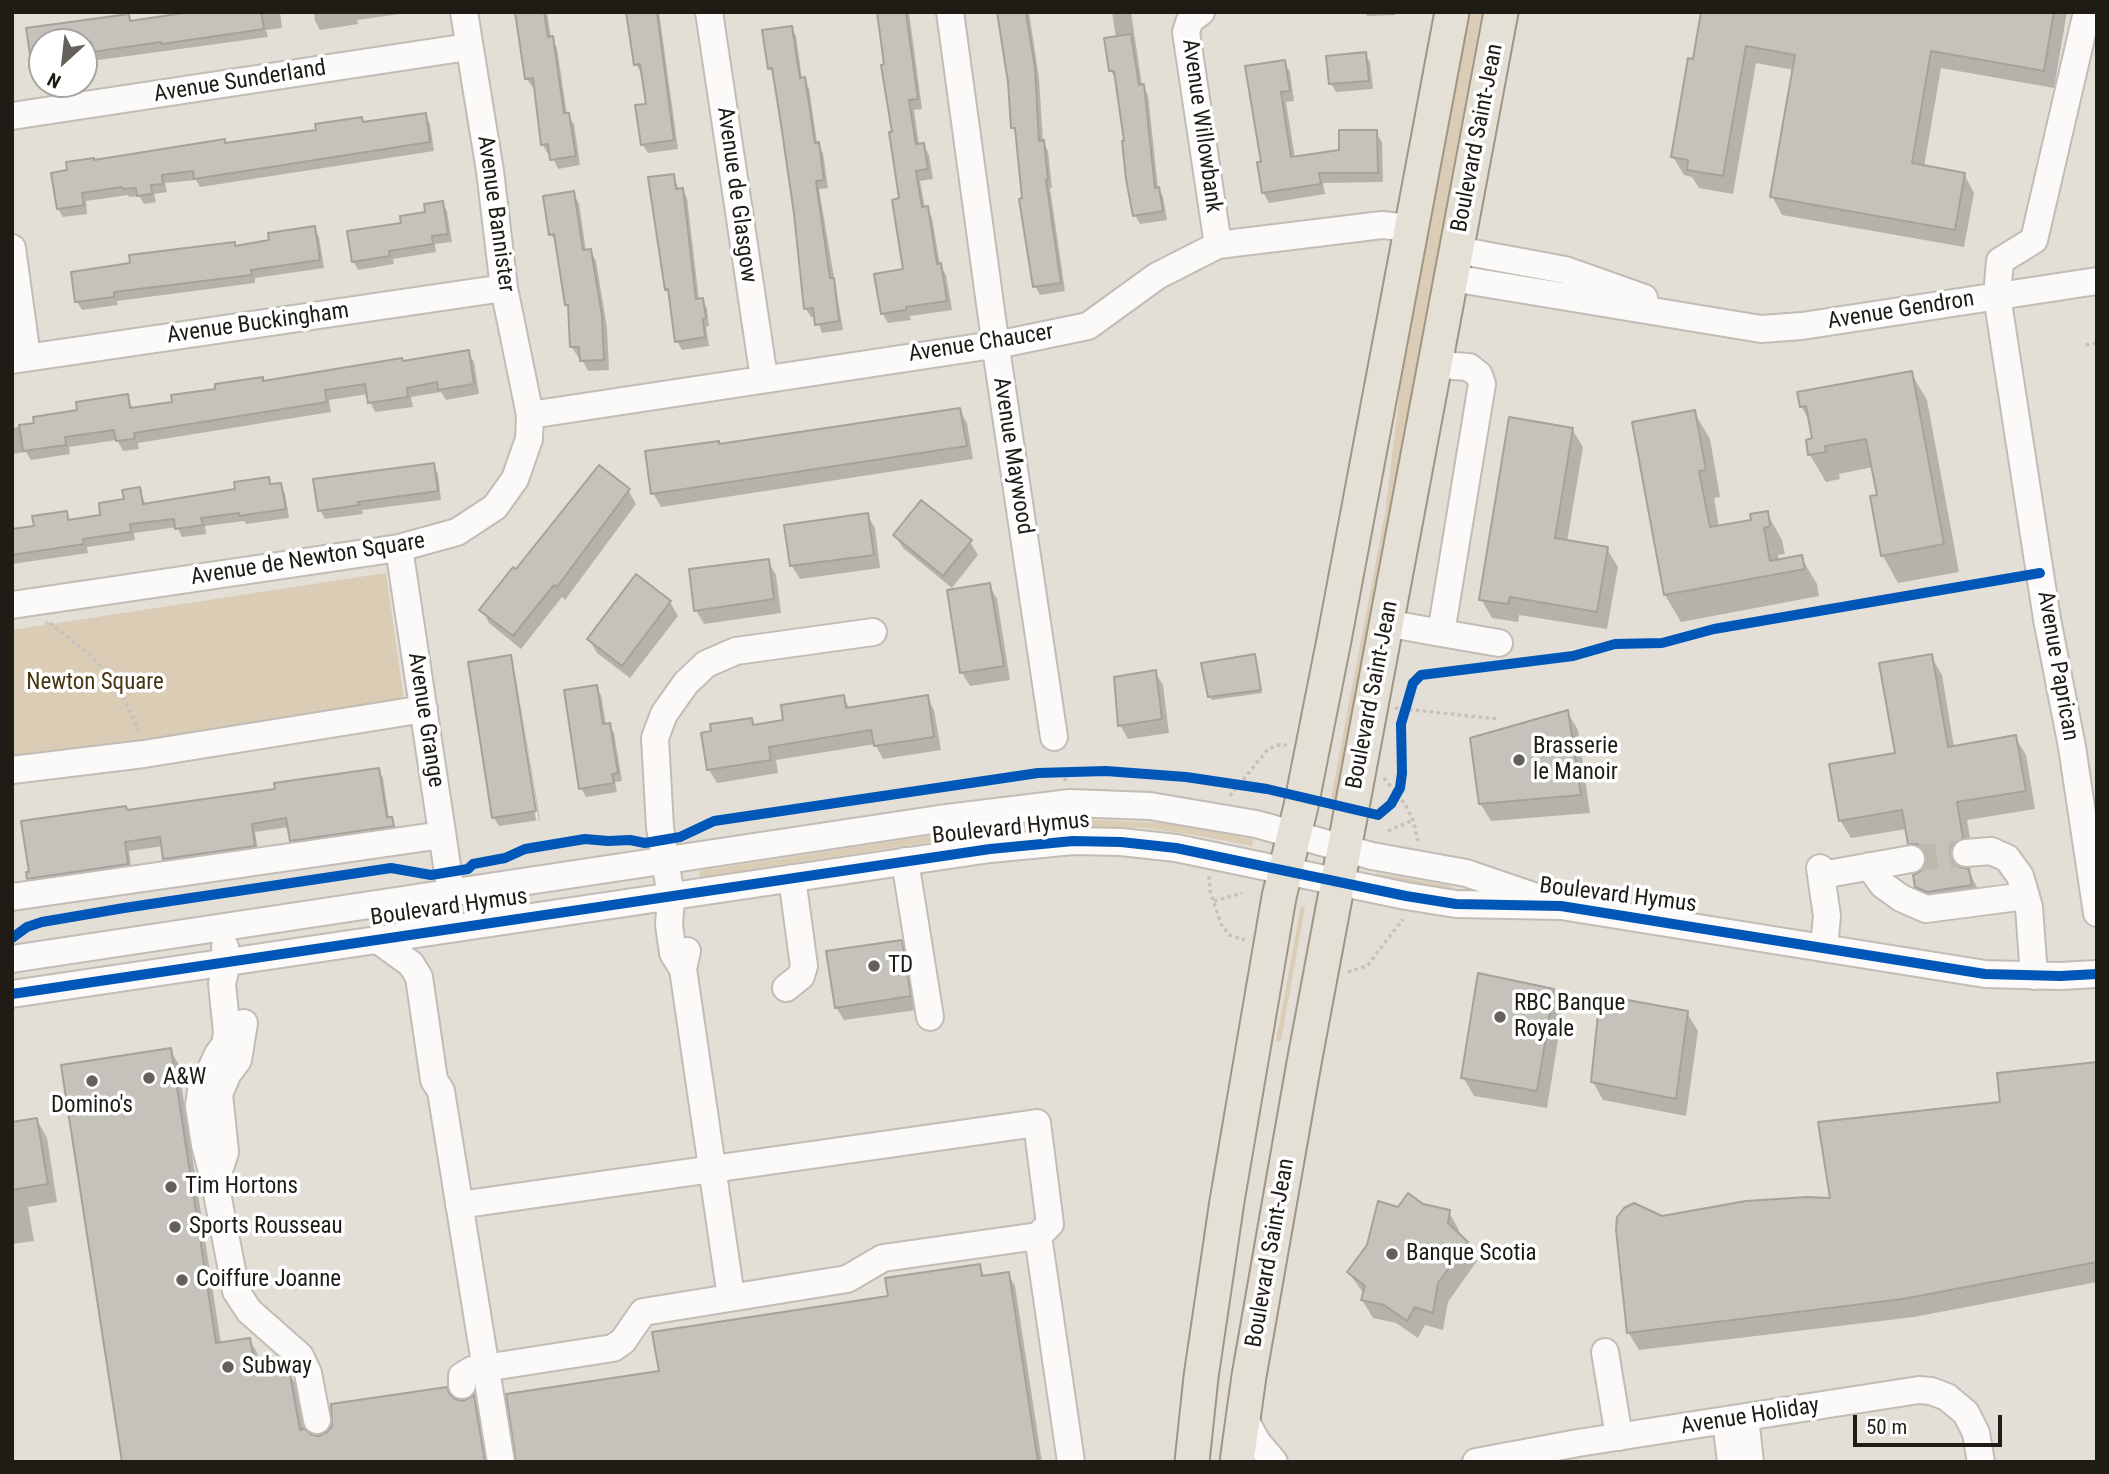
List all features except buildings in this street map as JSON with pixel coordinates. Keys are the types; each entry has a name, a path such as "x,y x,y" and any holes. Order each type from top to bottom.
{"main road":[{"path":"1192,1462 1198,1396 1227,1201 1279,897 1334,640 1452,12"},
{"name":"Boulevard Saint-Jean","path":"1237,1462 1344,848 1501,12"}],"street":[{"name":"Avenue Bannister","path":"464,12 490,171 505,288 530,415"},
{"name":"Avenue de Glasgow","path":"709,12 764,379"},
{"name":"Avenue Maywood","path":"950,12 995,343 1054,737"},
{"name":"Avenue Willowbank","path":"1201,12 1190,20 1186,32 1218,245"},
{"name":"Avenue Paprican","path":"2087,12 2034,240 2000,261 1997,296 2048,620 2073,747 2097,913"},
{"name":"Avenue Sunderland","path":"12,116 468,47"},
{"name":"Avenue Chaucer","path":"530,415 1006,343 1088,327 1157,276 1218,245 1382,225 1411,228"},
{"path":"12,248 20,359"},
{"name":"Avenue Gendron","path":"1454,264 1761,329 1786,328 2097,281"},
{"name":"Avenue Buckingham","path":"20,359 505,288"},
{"path":"1436,361 1453,366 1469,366 1479,375 1482,384 1441,633"},
{"name":"Avenue de Newton Square","path":"20,604 399,548 457,532 495,507 515,479 529,439 530,415"},
{"name":"Avenue Grange","path":"399,548 451,892"},
{"path":"1386,622 1499,643"},
{"path":"731,1297 683,969 688,950 684,923 671,897 660,827 655,738 664,714 685,683 706,664 736,651 873,632"},
{"path":"12,770 144,754 424,709"},
{"name":"Boulevard Hymus","path":"12,959 939,819 1070,803 1115,803 1181,810 1256,824 1372,856 1466,873 1561,906"},
{"path":"12,897 442,835"},
{"name":"Boulevard Hymus","path":"12,994 1021,844 1098,841 1176,848 1456,904 1561,906 1960,970 2034,976 2097,974"},
{"path":"1966,853 1991,851 2007,858 2020,876 2029,907 2034,976"},
{"path":"1824,948 1827,915 1821,871 1911,859"},
{"path":"905,861 930,1017"},
{"path":"1869,866 1883,885 1901,898 1926,909 2026,896"},
{"path":"786,988 802,976 804,966 792,878"},
{"path":"221,928 227,962 239,981 245,1030 238,1060 228,1073 219,1094 225,1152 215,1183 236,1291 249,1311 300,1356 309,1373 317,1420"},
{"path":"378,940 411,964 419,977 434,1080 440,1091 501,1462"},
{"path":"459,1205 1037,1123 1050,1224 1038,1236 883,1258 847,1279 643,1312 624,1341 613,1348 472,1370 462,1376 462,1385"},
{"path":"1038,1236 1071,1462"},
{"path":"1605,1352 1619,1437"},
{"name":"Avenue Holiday","path":"1476,1462 1903,1392 1931,1391 1947,1397 1966,1413 1976,1433 1981,1462"},
{"path":"1243,1416 1257,1442 1274,1462"},
{"path":"1731,1462 1735,1419"},
{"path":"1735,1419 1750,1462"}],"path":[{"path":"2086,345 2097,343"},
{"path":"20,604 92,656 119,686 138,724 144,754"},
{"path":"1401,724 1409,697"},
{"path":"1406,709 1497,719"},
{"path":"1054,737 1062,745 1066,786"},
{"path":"1227,799 1234,785 1268,749 1279,745 1292,745"},
{"path":"1051,772 1077,771"},
{"path":"1377,772 1394,799 1413,820 1419,844"},
{"path":"1394,799 1402,780"},
{"path":"1234,785 1251,788"},
{"path":"1388,831 1413,820"},
{"path":"1209,874 1213,902 1225,930 1234,938 1247,940"},
{"path":"1213,902 1242,893"},
{"path":"1342,971 1352,972 1367,966 1389,934 1411,912"}],"green space":[{"path":"1470,12 1482,12 1336,800 1331,798 1385,514 1401,381"},
{"name":"Newton Square","path":"386,573 404,700 12,763 12,630 44,625 46,620 51,624"},
{"path":"1071,819 1165,823 1253,839 1252,846 1146,828 1053,826 700,877 699,871 1014,823"},
{"path":"1377,873 1451,886 1455,890 1454,892 1376,879"},
{"path":"1301,906 1305,907 1281,1041 1276,1041"}],"tunnel":[{"path":"1911,859 1966,853"}],"cycle path":[{"path":"12,938 27,927 42,922 124,908 391,868 431,875 468,869 473,864 505,858 525,849 585,839 645,843 680,837 714,821 1038,773 1106,771 1186,777 1267,789 1378,815 1391,804 1400,788 1401,724 1413,683 1421,675 1573,656 1615,644 1662,643 1714,629 2040,573"},
{"path":"12,994 990,849 1073,841 1121,842 1176,848 1456,904 1561,906 1985,974 2097,974"}],"place":[{"name":"Brasserie le Manoir","path":"1519,760"},
{"name":"TD","path":"874,966"},
{"name":"RBC Banque Royale","path":"1500,1017"},
{"name":"A&W","path":"149,1078"},
{"name":"Domino's","path":"92,1081"},
{"name":"Tim Hortons","path":"171,1187"},
{"name":"Sports Rousseau","path":"175,1227"},
{"name":"Banque Scotia","path":"1392,1254"},
{"name":"Coiffure Joanne","path":"182,1280"},
{"name":"Subway","path":"228,1367"}]}
